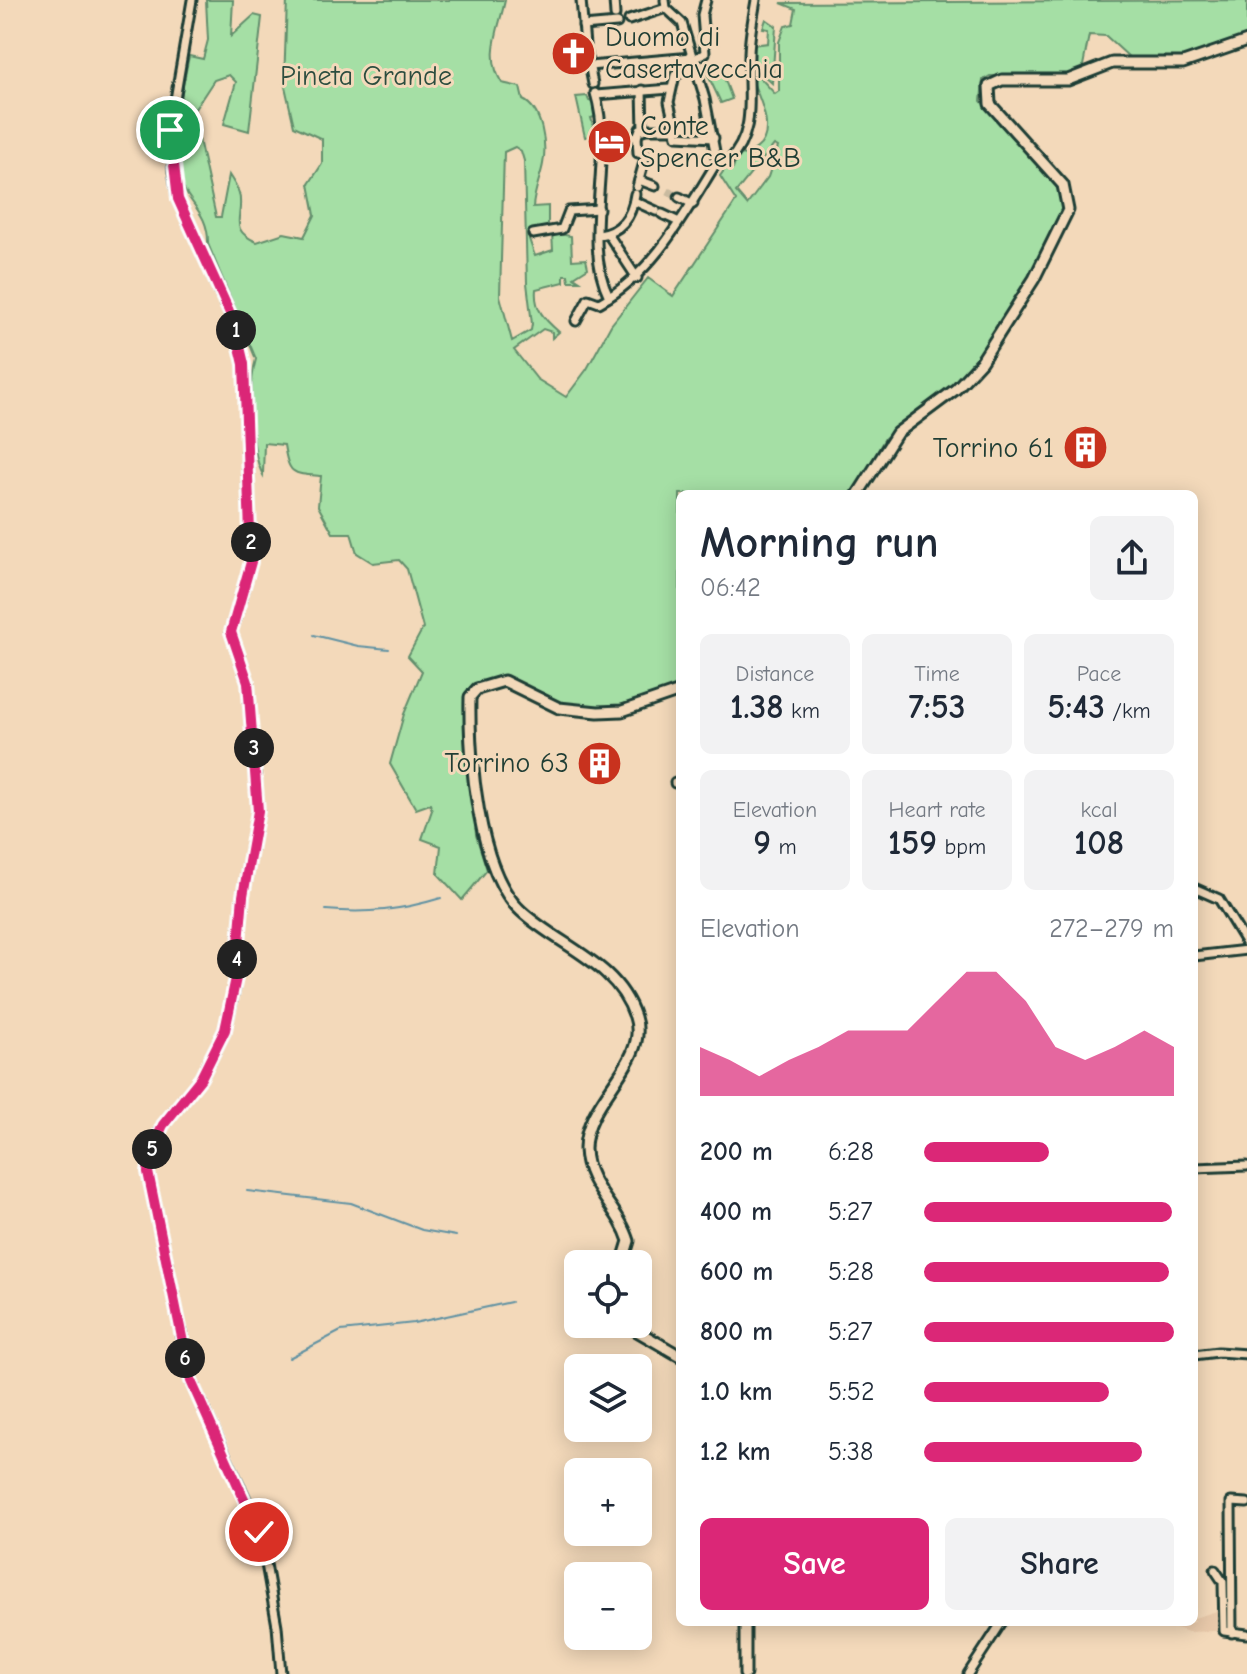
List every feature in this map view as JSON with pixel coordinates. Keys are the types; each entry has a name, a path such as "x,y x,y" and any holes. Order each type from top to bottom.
{"street":[{"path":"192,0 171,123 173,171 178,199 234,322 244,364 251,562 231,632 248,682 258,811 243,896 236,978 225,1030 201,1078 163,1125 151,1152 148,1172 191,1381 252,1512 263,1547 277,1626 281,1674"},
{"path":"581,0 593,84"},
{"path":"583,26 616,20 614,0"},
{"path":"706,0 702,15 705,53 675,75 669,102 679,138 714,138"},
{"path":"717,162 728,162 749,128 749,51 756,0"},
{"path":"576,321 586,300 597,304 637,278 693,204 717,162 714,138 682,23 665,4 629,20"},
{"path":"861,490 897,433 949,395 981,362 1034,279 1068,210 1063,185 990,104 989,86 1002,80 1068,80 1112,63 1183,63 1247,41"},
{"path":"589,66 693,62"},
{"path":"609,297 602,278 603,234 599,209 603,134 596,94 670,89"},
{"path":"603,234 622,226 646,155 638,153 637,137 643,130 642,90"},
{"path":"643,130 675,129"},
{"path":"603,134 637,137"},
{"path":"636,191 655,186"},
{"path":"636,191 659,212 679,222"},
{"path":"679,197 693,204"},
{"path":"533,234 562,229 569,211 599,209"},
{"path":"603,234 637,278"},
{"path":"629,1250 627,1234 589,1172 585,1145 594,1112 636,1047 637,1023 608,973 522,912 495,872 481,828 470,697 477,689 504,681 559,708 622,711 676,692"},
{"path":"1198,890 1219,899 1247,947 1198,955"},
{"path":"1198,1168 1247,1166"},
{"path":"649,1338 676,1354"},
{"path":"1198,1354 1247,1354"},
{"path":"1232,1633 1231,1502 1247,1503"},
{"path":"1215,1570 1223,1582 1224,1631 1247,1634"},
{"path":"745,1626 745,1674"},
{"path":"968,1674 999,1626"}],"shaded area":[{"path":"1217,1611 1217,1631 1188,1632 1172,1626 1198,1626 1198,1617"}],"green space":[{"name":"Pineta Grande","path":"206,0 233,0 231,36 254,15 262,17 249,131 224,124 236,82 229,75 214,80 193,112 216,217 221,217 229,175 239,193 239,227 248,237 257,242 284,233 304,237 315,215 309,184 322,164 322,139 294,126 284,82 287,0 505,0 495,42 497,73 502,83 520,87 523,100 539,119 543,137 543,164 533,207 548,206 548,230 530,230 529,239 535,256 553,250 552,233 571,236 572,260 586,259 588,268 574,277 580,281 569,281 568,275 564,275 564,282 536,289 541,313 559,332 552,338 552,332 543,329 514,350 537,379 566,397 587,369 611,325 648,278 673,296 736,201 720,176 725,169 733,169 738,154 747,155 763,141 766,132 764,112 750,75 752,69 775,94 779,91 779,42 785,26 793,24 796,9 781,3 1247,0 1247,36 1177,59 1129,57 1106,36 1089,35 1082,71 1063,76 990,76 983,80 981,101 1056,186 1061,199 1061,211 1054,232 1010,310 984,350 951,388 885,438 855,490 676,490 676,688 630,703 597,708 563,705 501,676 470,687 466,693 476,835 487,870 462,900 438,874 441,846 422,839 432,810 430,804 416,809 390,764 404,714 422,671 408,656 423,628 407,569 399,560 373,563 357,553 351,533 333,533 318,506 321,476 294,471 284,445 264,443 263,475 259,464 252,418 256,359 208,244 205,224 184,189 178,166 178,118 189,56 203,59 208,40","holes":["774,145 778,147 768,177 747,205 736,192","515,147 521,151 532,324 531,330 512,341 500,296 504,152"]},
{"path":"766,19 776,26 772,83 750,63 752,45 768,43 769,29 763,28"},
{"path":"719,64 732,99 721,103 705,69"},
{"path":"587,96 589,101 596,103 598,116 591,118 596,135 585,137 576,97"}],"waterway":[{"path":"314,635 358,646 389,649"},
{"path":"326,910 384,910 441,898"},
{"path":"247,1191 351,1203 422,1230 456,1236"},
{"path":"289,1358 341,1331 414,1323 511,1302"}],"tunnel":[{"path":"668,191 679,197"}],"place":[{"name":"Duomo di Casertavecchia","path":"574,53"},
{"name":"Conte Spencer B&B","path":"609,142"},
{"name":"Torrino 61","path":"1085,448"},
{"name":"Torrino 63","path":"600,763"}],"route":[{"path":"170,130 178,199 197,247 234,322 244,364 251,491 251,562 231,632 248,682 258,811 243,896 236,978 225,1030 201,1078 163,1125 151,1152 148,1172 191,1381 259,1532"}]}
